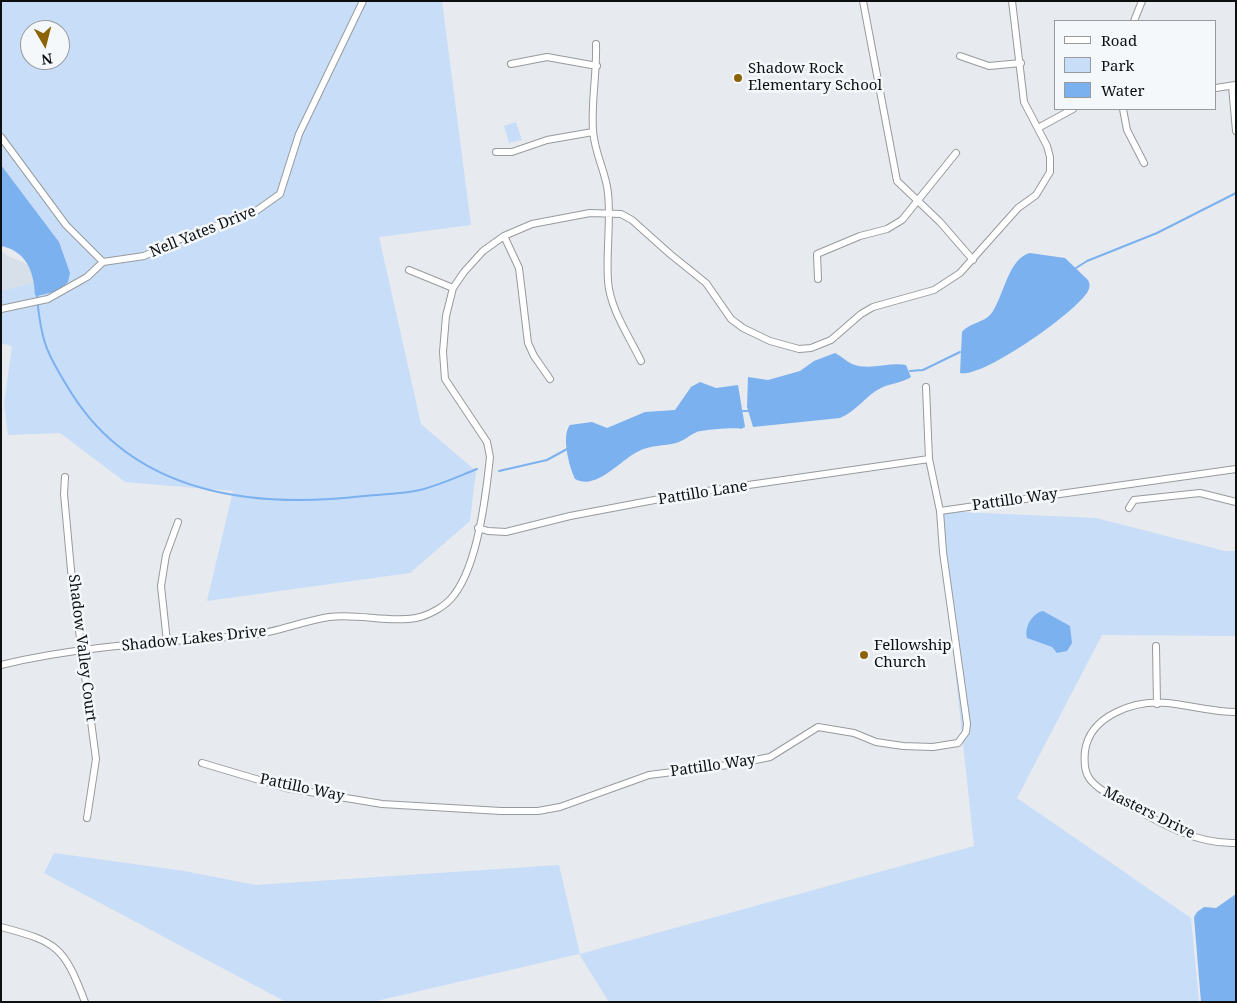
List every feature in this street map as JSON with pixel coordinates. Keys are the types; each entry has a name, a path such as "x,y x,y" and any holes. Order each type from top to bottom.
{"street":[{"name":"Nell Yates Drive","path":"104,262 144,256 178,240 256,211 280,194 300,134 363,1"},
{"path":"863,1 895,175 899,185 945,227 973,260"},
{"name":"Shadow Lakes Drive","path":"1,665 82,652 167,642 254,635 329,617 384,620 415,618 428,614 454,595 473,558 490,457 487,442 446,379 443,352 446,316 453,288 464,272 483,251 504,236 532,224 590,213 621,214 632,220 670,254 698,275 714,293 732,319 743,328 770,341 800,349 812,348 831,340 861,314 873,307 919,296 947,284 973,260 1018,208 1036,196 1050,172 1050,157 1038,128 1024,102 1021,63 1012,1"},
{"path":"1134,20 1142,1"},
{"path":"596,44 596,66 592,92 593,132 596,154 608,193 608,282 610,294 641,361"},
{"path":"960,56 989,66 1021,63"},
{"path":"511,64 547,57 596,66"},
{"path":"1217,88 1234,85 1236,132"},
{"path":"1038,128 1071,110"},
{"path":"1123,110 1127,130 1144,163"},
{"path":"496,152 512,152 548,140 593,132"},
{"path":"1,137 66,225 104,262 87,277 48,299 1,309"},
{"path":"818,280 817,254 854,238 892,227 902,220 956,153"},
{"path":"504,236 519,268 528,343 534,356 550,379"},
{"path":"409,270 453,288"},
{"path":"926,387 929,459 940,511"},
{"name":"Pattillo Lane","path":"478,528 488,531 506,532 570,516 686,494 929,459"},
{"name":"Pattillo Way","path":"202,763 286,788 382,804 501,812 560,807 606,793 621,784 649,775 770,757 818,727 854,733 876,742 895,745 933,747 952,745 963,738 967,724 943,552 940,511 1236,469"},
{"name":"Shadow Valley Court","path":"65,478 64,494 96,759 87,818"},
{"path":"1129,508 1134,500 1200,493 1236,502"},
{"path":"167,642 161,586 166,555 178,522"},
{"path":"1156,646 1157,704"},
{"name":"Masters Drive","path":"1236,712 1222,712 1166,703 1138,705 1109,715 1097,724 1089,738 1084,760 1086,772 1092,784 1191,836 1210,842 1236,842"},
{"path":"1,927 32,935 57,948 72,967 85,1002"}],"shaded area":[{"path":"1,251 8,256 57,277 1,291"}],"green space":[{"path":"1,1 442,1 471,225 379,237 421,424 476,471 470,521 410,573 207,601 233,491 125,482 60,433 8,435 4,404 12,346 1,343 1,291 56,277 1,194"},
{"path":"516,122 522,140 509,143 504,126"},
{"path":"938,511 1096,518 1225,551 1236,551 1236,636 1102,635 1017,798 1191,918 1199,1002 609,1002 579,954 372,1002 286,1002 44,873 54,853 184,871 256,885 559,865 580,954 974,846"}],"water":[{"path":"1,165 59,242 70,273 68,282 58,291 35,295 33,278 27,263 17,252 1,246"},
{"path":"1030,253 1065,258 1088,280 1090,286 1088,291 1081,301 1067,313 1008,355 988,366 971,372 960,373 962,332 990,315 997,304 1012,269 1023,256"},
{"path":"835,353 858,366 906,365 911,377 881,388 840,418 753,427 747,407 748,377 768,380 800,371 814,361"},
{"path":"700,382 716,388 738,385 745,427 741,429 733,428 697,432 679,442 639,451 600,478 583,482 575,479 568,459 566,443 567,430 570,425 592,422 607,428 645,412 675,410 691,387"},
{"path":"1043,611 1070,626 1072,643 1067,651 1057,653 1052,647 1027,638 1028,626 1032,618"},
{"path":"1236,894 1236,1002 1201,1002 1194,917 1204,907 1216,908"}],"waterway":[{"path":"1076,268 1087,261 1157,233 1236,193"},
{"path":"37,296 43,337 51,358 72,394 98,428 129,454 164,474 201,488 241,496 281,500 323,499 420,490 477,469"},
{"path":"910,371 923,370 960,352"},
{"path":"743,411 748,411"},
{"path":"499,471 547,460 567,449"}],"place":[{"name":"Shadow Rock Elementary School","path":"738,78"},
{"name":"Fellowship Church","path":"864,655"}]}
